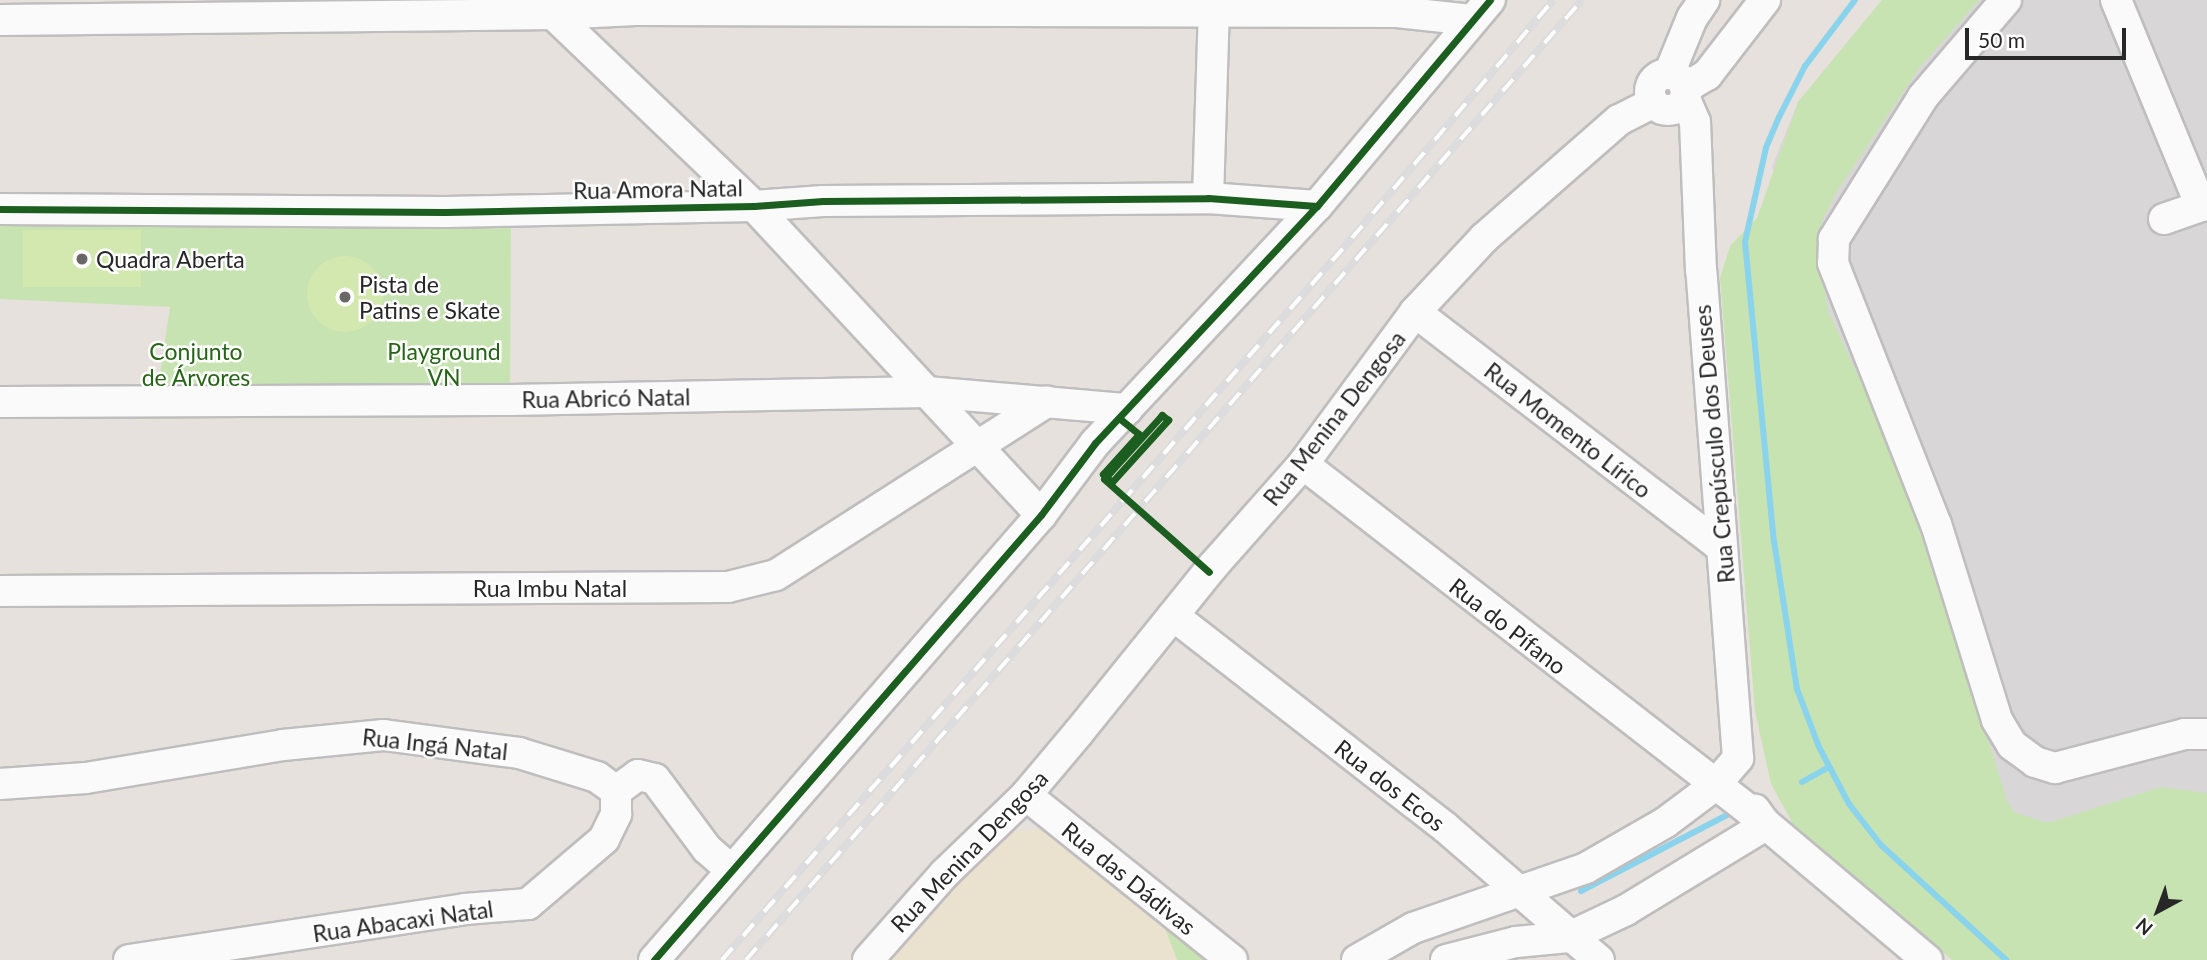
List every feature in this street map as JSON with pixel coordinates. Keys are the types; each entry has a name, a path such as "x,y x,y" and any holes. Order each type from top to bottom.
{"street":[{"name":"Rua Crepúsculo dos Deuses","path":"1704,0 1692,18 1684,42 1674,97 1735,674 1738,758 1750,800 1766,825"},
{"path":"1674,97 1707,75 1765,0"},
{"path":"2007,0 1923,97 1834,239 1833,263 1936,524 1997,720 2012,745 2035,762 2055,768 2185,734 2207,734"},
{"path":"2116,0 2204,205 2164,219"},
{"path":"0,20 553,14 636,5 1214,12 1397,6 1481,10"},
{"path":"654,960 1041,515 1127,409 1317,206 1481,10"},
{"path":"1208,198 1214,12"},
{"path":"553,14 754,206 927,392 975,449 1041,515"},
{"name":"Rua Menina Dengosa","path":"868,960 944,874 1026,795 1175,617 1212,567 1303,464 1415,312 1484,238 1625,116 1674,97"},
{"name":"Rua Amora Natal","path":"0,209 445,212 754,206 823,201 1208,198 1317,206"},
{"name":"Rua Momento Lírico","path":"1415,312 1721,547"},
{"name":"Rua Abricó Natal","path":"0,402 510,400 927,392 1127,409"},
{"name":"Rua Imbu Natal","path":"0,591 728,587 776,575 1047,402"},
{"name":"Rua do Pífano","path":"1303,464 1714,786"},
{"name":"Rua dos Ecos","path":"1175,617 1446,828 1569,937 1599,960"},
{"name":"Rua Ingá Natal","path":"0,784 86,778 270,747 384,735 519,753 597,777 616,791"},
{"path":"1357,960 1413,928 1586,868 1666,822 1714,786 1738,758"},
{"path":"616,791 638,775 655,779 707,849 731,870"},
{"name":"Rua Crepúsculo dos Deuses","path":"1714,786 1766,825 1927,960"},
{"name":"Rua Abacaxi Natal","path":"129,960 465,909 528,904 604,839 617,814 616,791"},
{"name":"Rua das Dádivas","path":"1026,795 1232,960"},
{"path":"1446,960 1516,942 1569,937 1626,910 1766,825"}],"shaded area":[{"path":"1882,0 2207,0 2207,960 2020,960 1772,167 1798,102"},
{"path":"1045,829 1165,928 1177,960 885,960 966,867 1008,832"}],"green space":[{"path":"1882,0 1979,0 1920,67 1837,191 1822,221 1818,250 1828,311 1871,404 1928,549 2007,801 2014,812 2048,823 2161,787 2207,793 2207,960 1952,960 1793,824 1771,784 1755,711 1720,278 1730,246 1757,218 1798,102"},
{"path":"0,209 511,212 510,400 156,400 170,307 0,299"},
{"name":"Quadra Aberta","path":"23,230 141,230 141,287 23,287"},
{"name":"Pista de Patins e Skate","path":"345,256 360,259 372,267 380,279 383,294 380,309 372,321 360,329 345,332 330,329 318,321 310,309 307,294 310,279 318,267 330,259"},
{"path":"1165,928 1218,960 1177,960"}],"waterway":[{"path":"1855,0 1805,66 1779,117 1766,148 1745,242 1774,541 1797,689 1819,747 1849,804 1881,845 2006,960"},
{"path":"1802,782 1829,767"},
{"path":"1581,891 1731,813"}],"railway":[{"path":"722,960 1352,238 1553,0"},
{"path":"746,960 1582,0"}],"cycle path":[{"path":"654,960 1041,515 1095,443 1317,206 1490,0"},
{"path":"0,209 445,212 754,206 823,201 1208,198 1317,206"},
{"path":"1119,418 1139,434 1103,474 1112,482 1168,420 1162,415 1123,458 1104,479 1209,572"}],"place":[{"name":"Quadra Aberta","path":"82,259"},
{"name":"Pista de Patins e Skate","path":"345,297"}],"park label":[{"name":"Conjunto de Árvores","path":"196,364"},
{"name":"Playground VN","path":"444,364"}]}
